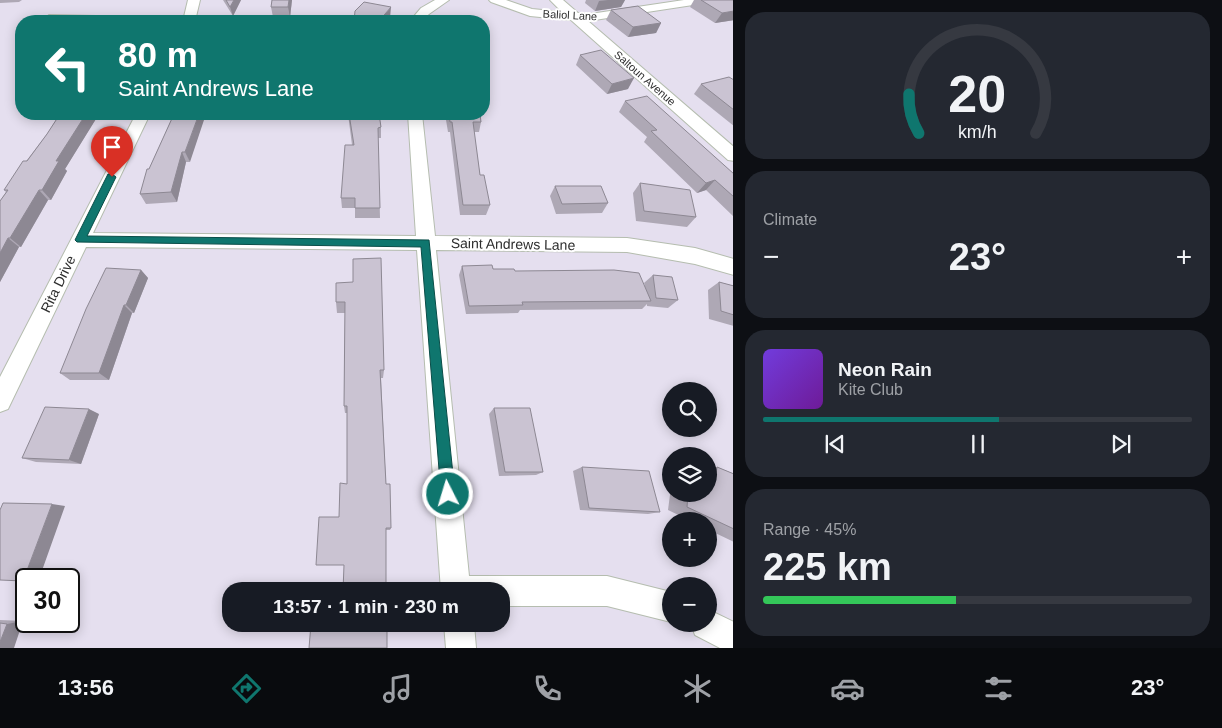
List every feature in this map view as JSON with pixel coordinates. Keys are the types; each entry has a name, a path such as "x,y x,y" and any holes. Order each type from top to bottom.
{"street":[{"path":"190,15 194,0"},
{"path":"422,15 443,0"},
{"name":"Baliol Lane","path":"495,0 530,12 575,17 603,17 706,0"},
{"name":"Saltoun Avenue","path":"556,0 733,156"},
{"name":"Rita Drive","path":"0,402 140,120"},
{"path":"416,120 455,582"},
{"name":"Saint Andrews Lane","path":"80,240 627,245 695,256 733,267"},
{"path":"510,591 607,591 662,605"},
{"path":"717,630 733,638"},
{"path":"460,632 461,648"}],"building":[{"path":"226,0 234,0 230,7"},
{"path":"272,0 289,0 288,7 271,7"},
{"path":"701,0 733,0 733,11 722,13"},
{"path":"364,2 391,7 384,15 355,15 355,11"},
{"path":"638,6 661,23 633,27 611,10"},
{"path":"601,50 634,78 612,84 580,55"},
{"path":"729,77 733,79 733,109 701,84"},
{"path":"647,96 733,173 733,196 715,180 706,183 651,131 657,130 625,101"},
{"path":"56,120 82,120 56,161 59,161 42,190 39,190 0,253 0,201 8,190 4,190 23,161 27,161"},
{"path":"171,120 197,120 185,152 182,152 171,192 140,194 147,169 149,169"},
{"path":"350,120 380,120 381,127 378,128 380,208 355,208 355,198 341,198 345,145 354,145"},
{"path":"450,120 481,120 481,122 473,122 480,175 484,175 490,205 463,205 452,122"},
{"path":"640,183 690,190 696,217 644,211"},
{"path":"555,186 601,186 608,203 562,204"},
{"path":"381,258 384,370 380,370 386,484 390,484 391,528 386,528 386,582 343,582 344,565 316,565 319,517 339,517 340,483 347,484 347,406 344,406 345,302 336,302 336,283 353,282 353,259"},
{"path":"492,265 493,269 514,269 515,271 614,270 639,273 651,301 522,302 523,305 469,306 462,266"},
{"path":"106,268 141,270 126,305 124,305 99,373 60,373 86,309"},
{"path":"653,275 672,277 678,300 656,298"},
{"path":"719,282 733,286 733,315 721,311"},
{"path":"45,407 89,409 69,460 22,458"},
{"path":"494,408 530,408 543,472 505,472"},
{"path":"582,467 649,471 660,512 589,508"},
{"path":"717,467 733,474 733,529 717,521 717,512 698,512 687,507 687,502 717,502"},
{"path":"3,503 52,504 28,568 15,568 15,581 0,580 0,510"},
{"path":"0,623 7,624 0,642"},
{"path":"310,632 387,632 387,648 309,648"}],"route":[{"path":"112,177 80,240 426,243 448,494"}]}
